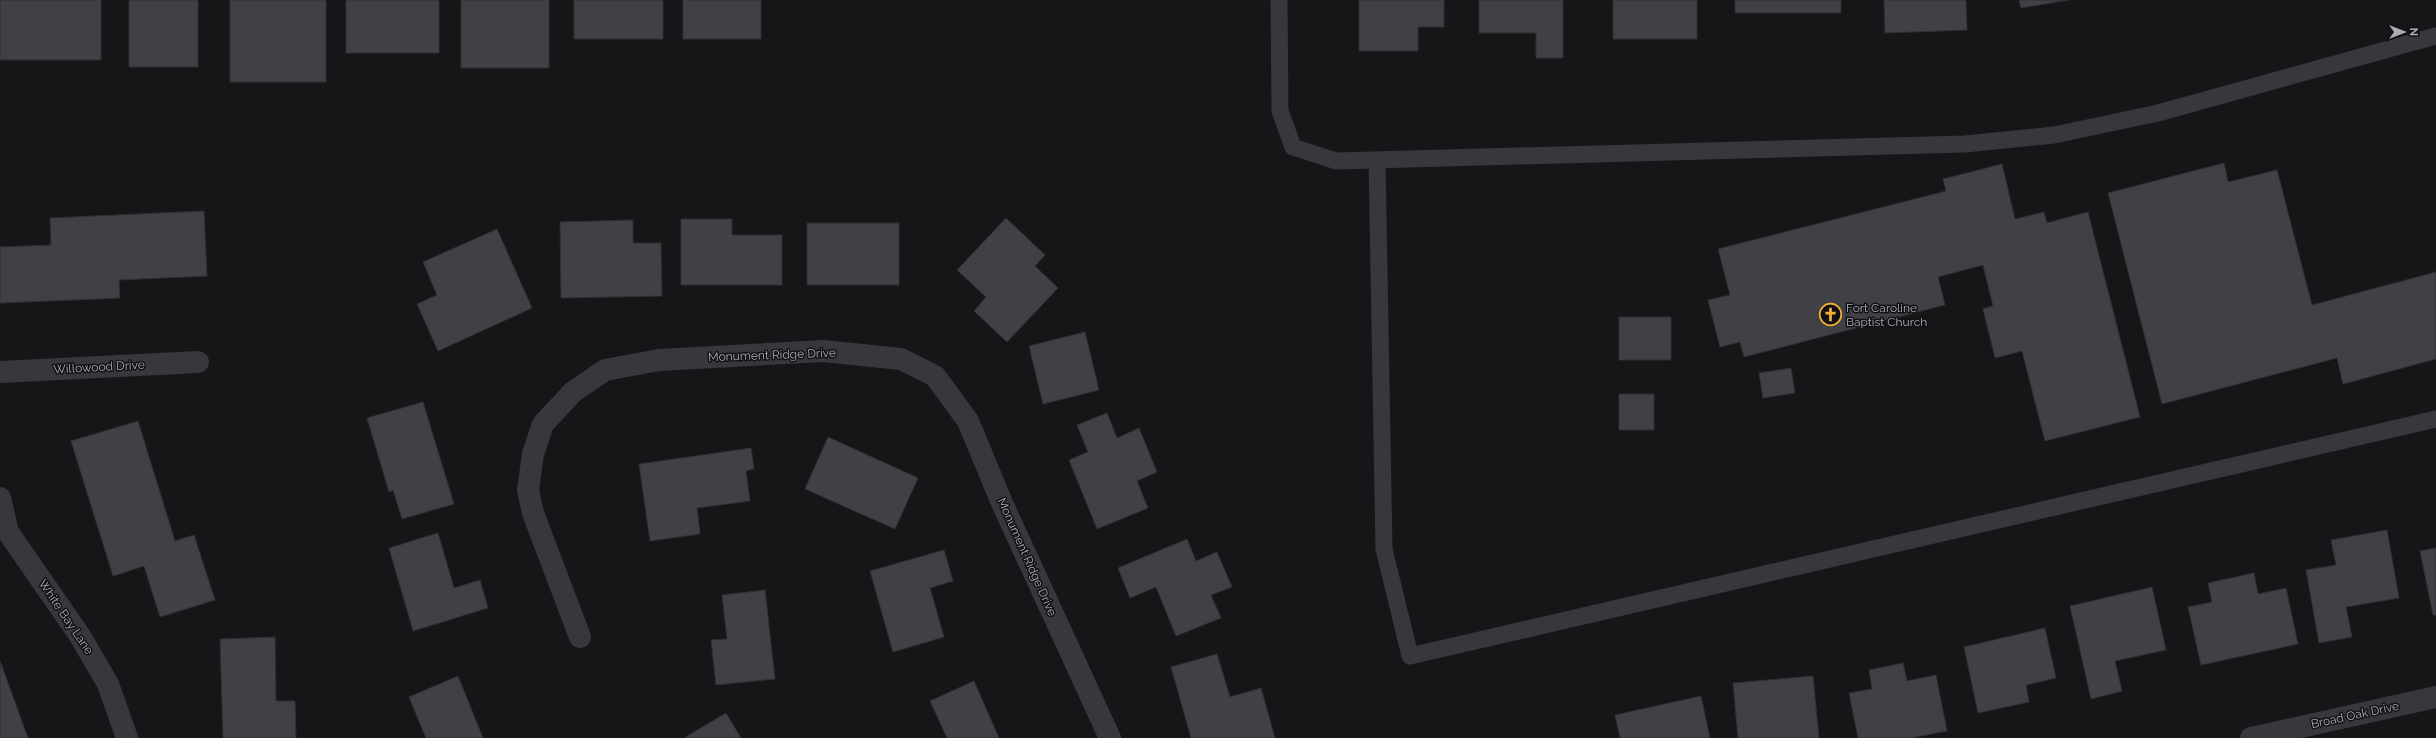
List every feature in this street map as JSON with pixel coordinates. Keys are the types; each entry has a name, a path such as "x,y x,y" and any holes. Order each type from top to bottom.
{"street":[{"name":"Monument Ridge Drive","path":"580,637 532,513 528,490 532,454 543,424 573,392 605,370 659,360 823,351 901,359 935,376 968,421 1002,502 1110,738"},
{"name":"Willowood Drive","path":"0,372 198,362"},
{"name":"White Bay Lane","path":"0,498 8,532 80,636 108,684 127,738"},
{"name":"Broad Oak Drive","path":"2250,738 2436,697"}],"lane":[{"path":"1278,0 1280,111 1293,147 1336,161 1957,144 2054,135 2158,113 2436,36"},
{"path":"1377,160 1384,550 1410,656 2436,419"}],"building":[{"path":"0,0 101,0 101,60 0,60"},
{"path":"129,0 198,0 198,67 129,67"},
{"path":"230,0 326,0 326,82 230,82"},
{"path":"346,0 439,0 439,53 346,53"},
{"path":"461,0 549,0 549,68 461,68"},
{"path":"574,0 663,0 663,39 574,39"},
{"path":"683,0 761,0 761,39 683,39"},
{"path":"1359,0 1444,0 1444,27 1418,27 1418,51 1359,51"},
{"path":"1479,0 1563,0 1563,58 1536,58 1536,33 1479,33"},
{"path":"1613,0 1697,0 1697,39 1613,39"},
{"path":"1735,0 1841,0 1841,13 1735,13"},
{"path":"1884,0 1966,0 1967,30 1885,33"},
{"path":"2019,0 2069,0 2021,8"},
{"path":"2224,163 2228,182 2277,170 2312,305 2436,272 2436,359 2343,384 2337,358 2162,404 2108,193"},
{"path":"2002,164 2015,219 2044,212 2047,223 2088,212 2140,417 2045,441 2022,351 1995,358 1983,309 1993,306 1983,265 1938,277 1945,305 1744,357 1740,342 1720,347 1708,300 1730,295 1718,249 1946,191 1943,179"},
{"path":"204,211 207,276 119,280 120,298 0,303 0,247 51,245 50,218"},
{"path":"1006,218 1045,255 1035,266 1058,288 1007,342 974,311 986,297 957,270"},
{"path":"681,219 732,219 732,235 782,235 782,285 681,285"},
{"path":"633,220 633,243 661,243 662,296 561,298 560,222"},
{"path":"807,223 899,223 899,285 807,285"},
{"path":"497,229 532,308 438,351 417,304 437,295 423,262"},
{"path":"1619,317 1671,317 1671,360 1619,360"},
{"path":"1085,332 1099,390 1043,404 1029,346"},
{"path":"1791,368 1795,393 1763,398 1759,373"},
{"path":"1619,394 1654,394 1654,430 1619,430"},
{"path":"423,402 454,504 402,519 393,490 389,492 367,418"},
{"path":"1107,413 1117,438 1139,428 1157,472 1137,481 1148,508 1097,529 1069,460 1088,452 1077,425"},
{"path":"138,421 175,541 194,535 215,600 160,617 144,566 113,576 71,441"},
{"path":"828,437 918,478 895,529 805,489"},
{"path":"751,448 754,469 746,471 750,501 697,508 700,534 650,541 639,464"},
{"path":"2387,530 2399,598 2346,607 2352,637 2319,643 2306,570 2336,565 2331,540"},
{"path":"438,533 454,588 480,580 488,608 413,631 389,548"},
{"path":"1187,539 1196,561 1217,552 1232,587 1211,595 1221,618 1176,636 1156,587 1130,598 1118,568"},
{"path":"2436,548 2436,615 2433,615 2420,551"},
{"path":"944,550 953,581 930,588 944,637 893,652 870,571"},
{"path":"2254,573 2258,594 2286,588 2298,644 2201,665 2188,607 2212,602 2208,583"},
{"path":"2152,587 2166,650 2115,661 2122,691 2091,699 2070,606"},
{"path":"765,590 775,679 716,685 711,640 727,639 722,595"},
{"path":"2045,628 2056,678 2026,685 2029,702 1978,713 1964,647"},
{"path":"275,637 276,701 295,701 296,738 223,738 220,639"},
{"path":"1217,654 1230,697 1261,688 1275,738 1191,738 1171,667"},
{"path":"0,661 28,738 0,738"},
{"path":"1903,663 1907,681 1936,675 1947,731 1911,738 1858,738 1849,693 1872,689 1869,670"},
{"path":"458,676 483,738 426,738 409,697"},
{"path":"1813,676 1819,738 1738,738 1733,683"},
{"path":"974,681 999,738 947,738 930,701"},
{"path":"1701,696 1710,738 1620,738 1615,715"},
{"path":"726,713 741,738 684,738"}],"place":[{"name":"Fort Caroline Baptist Church","path":"1830,315"}]}
